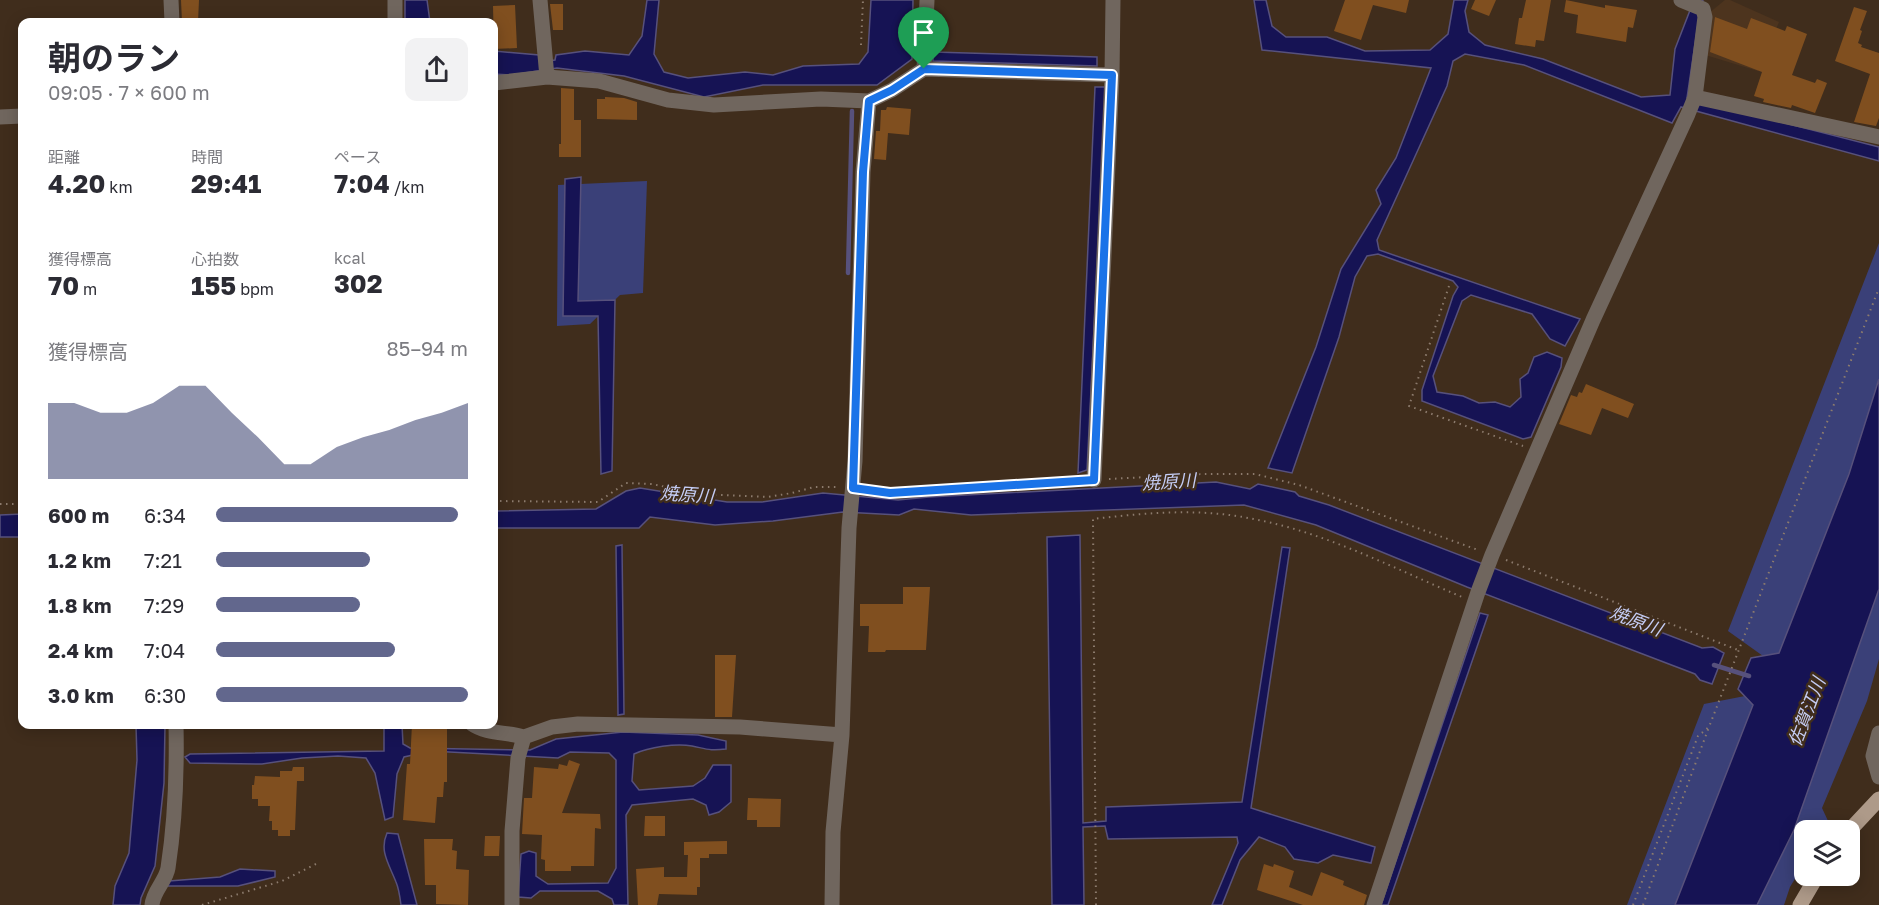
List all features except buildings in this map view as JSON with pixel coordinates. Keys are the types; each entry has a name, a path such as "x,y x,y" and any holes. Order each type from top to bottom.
{"main road":[{"path":"1859,820 1879,799"},
{"path":"1800,905 1810,886"}],"street":[{"path":"171,0 172,18"},
{"path":"395,0 395,18"},
{"path":"540,0 547,68"},
{"path":"924,69 927,0"},
{"path":"1094,480 1112,75 1113,0"},
{"path":"1374,905 1492,555 1593,320 1695,98 1705,17 1709,4 1682,0"},
{"path":"498,82 547,68 668,100 714,105 821,99 869,101 892,90 924,69 1112,75"},
{"path":"1695,98 1879,137"},
{"path":"832,905 833,832 842,735 849,528 853,488 863,172 869,101"},
{"path":"0,117 18,116"},
{"path":"520,748 552,727 578,724 740,727 842,735"},
{"path":"152,905 153,897 168,871 177,763 176,729"},
{"path":"479,729 520,748"},
{"path":"1879,733 1873,756 1879,777"},
{"path":"512,905 512,831 520,748"}],"path":[{"path":"861,45 863,0"},
{"path":"1449,286 1409,406 1537,451"},
{"path":"1643,905 1736,655 1879,288"},
{"path":"498,501 598,501 626,483 652,484 699,494 768,497 814,487 853,488 890,493 1202,474 1255,474 1299,485 1492,555 1738,650"},
{"path":"0,504 18,504"},
{"path":"1096,905 1093,519 1146,513 1213,514 1248,518 1324,539 1476,597"},
{"path":"1633,905 1698,736 1709,727"},
{"path":"202,905 282,881 318,863"}],"shaded area":[{"path":"1725,0 1730,0 1779,22 1758,71 1702,54 1709,13"},
{"path":"647,181 643,293 620,295 590,324 557,326 558,185"},
{"path":"1879,243 1879,379 1849,474 1779,653 1763,656 1728,631"},
{"path":"1879,589 1879,659 1867,701 1822,808 1828,820 1798,820"},
{"path":"1745,696 1753,705 1675,905 1627,905 1704,704"},
{"path":"1794,830 1794,880 1784,905 1757,905"}],"water":[{"path":"405,0 427,0 429,18 405,18"},
{"path":"647,0 659,0 654,54 664,72 688,78 745,72 773,75 803,66 859,64 868,52 871,0 913,0 912,59 877,85 763,85 704,97 624,76 557,68 511,75 498,74 498,51 539,55 540,62 555,60 556,55 585,51 629,55 642,36"},
{"path":"1254,0 1266,0 1272,26 1286,37 1327,37 1365,51 1430,50 1448,34 1454,0 1468,0 1465,11 1469,32 1485,45 1543,59 1641,97 1670,95 1675,49 1694,0 1703,0 1687,98 1879,147 1879,161 1681,107 1672,123 1524,65 1465,54 1453,61 1447,86 1377,240 1379,250 1580,319 1565,346 1550,339 1532,314 1471,295 1462,301 1433,376 1437,392 1463,396 1479,403 1495,402 1510,407 1521,397 1520,379 1528,373 1534,357 1547,352 1562,358 1561,367 1531,437 1523,439 1422,401 1422,390 1458,287 1453,281 1378,254 1367,256 1355,277 1339,337 1292,473 1268,468 1316,347 1341,269 1381,204 1376,190 1396,158 1431,68 1262,50"},
{"path":"933,52 1097,57 1097,66 933,61"},
{"path":"1095,87 1106,87 1087,470 1078,473"},
{"path":"581,177 578,301 615,300 612,471 601,474 598,316 563,316 565,179"},
{"name":"佐賀江川","path":"1879,379 1879,589 1798,820 1794,820 1794,830 1757,905 1675,905 1753,705 1738,689 1751,658 1779,653 1849,474"},
{"path":"1216,482 1250,489 1258,484 1295,492 1299,496 1329,505 1702,648 1713,647 1724,653 1712,684 1700,680 1695,674 1467,587 1316,525 1244,505 971,515 914,509 899,515 843,512 773,521 715,525 650,517 639,528 498,528 498,511 596,509 626,491 640,488 727,502 762,502 823,493 898,500"},
{"path":"18,514 18,537 0,537 0,515"},
{"path":"1080,535 1083,823 1106,821 1106,807 1242,802 1282,547 1290,548 1251,808 1375,847 1371,863 1333,855 1318,863 1294,859 1285,847 1259,837 1240,860 1222,905 1212,905 1238,843 1237,837 1108,839 1105,826 1083,827 1084,905 1052,905 1047,537"},
{"path":"622,545 624,714 618,715 616,546"},
{"path":"1480,613 1488,615 1388,905 1381,905"},
{"path":"136,729 165,729 164,783 155,866 140,905 113,905 115,886 129,853 137,760"},
{"path":"384,729 402,729 403,744 410,748 530,750 556,739 623,732 698,735 726,741 726,749 712,750 686,745 671,745 647,749 634,754 632,781 639,790 693,786 705,778 713,765 731,765 731,802 719,812 709,815 706,805 693,799 632,805 626,815 628,905 614,905 612,899 598,891 540,891 531,898 518,897 521,854 529,851 536,853 536,876 548,884 608,883 616,868 616,760 609,753 570,752 558,758 431,751 404,757 397,774 393,817 385,820 375,773 366,758 338,756 302,758 262,764 190,763 185,757 190,754 384,751"},
{"path":"387,833 398,834 417,905 401,905 398,887 384,852"},
{"path":"240,869 275,871 275,877 238,886 166,886 169,881 220,877"}],"waterway":[{"path":"848,273 852,111"},
{"name":"焼原川","path":"1714,665 1749,676"}],"route":[{"path":"924,69 1112,75 1094,480 890,493 853,488 863,172 869,101 892,90 924,69"}]}
